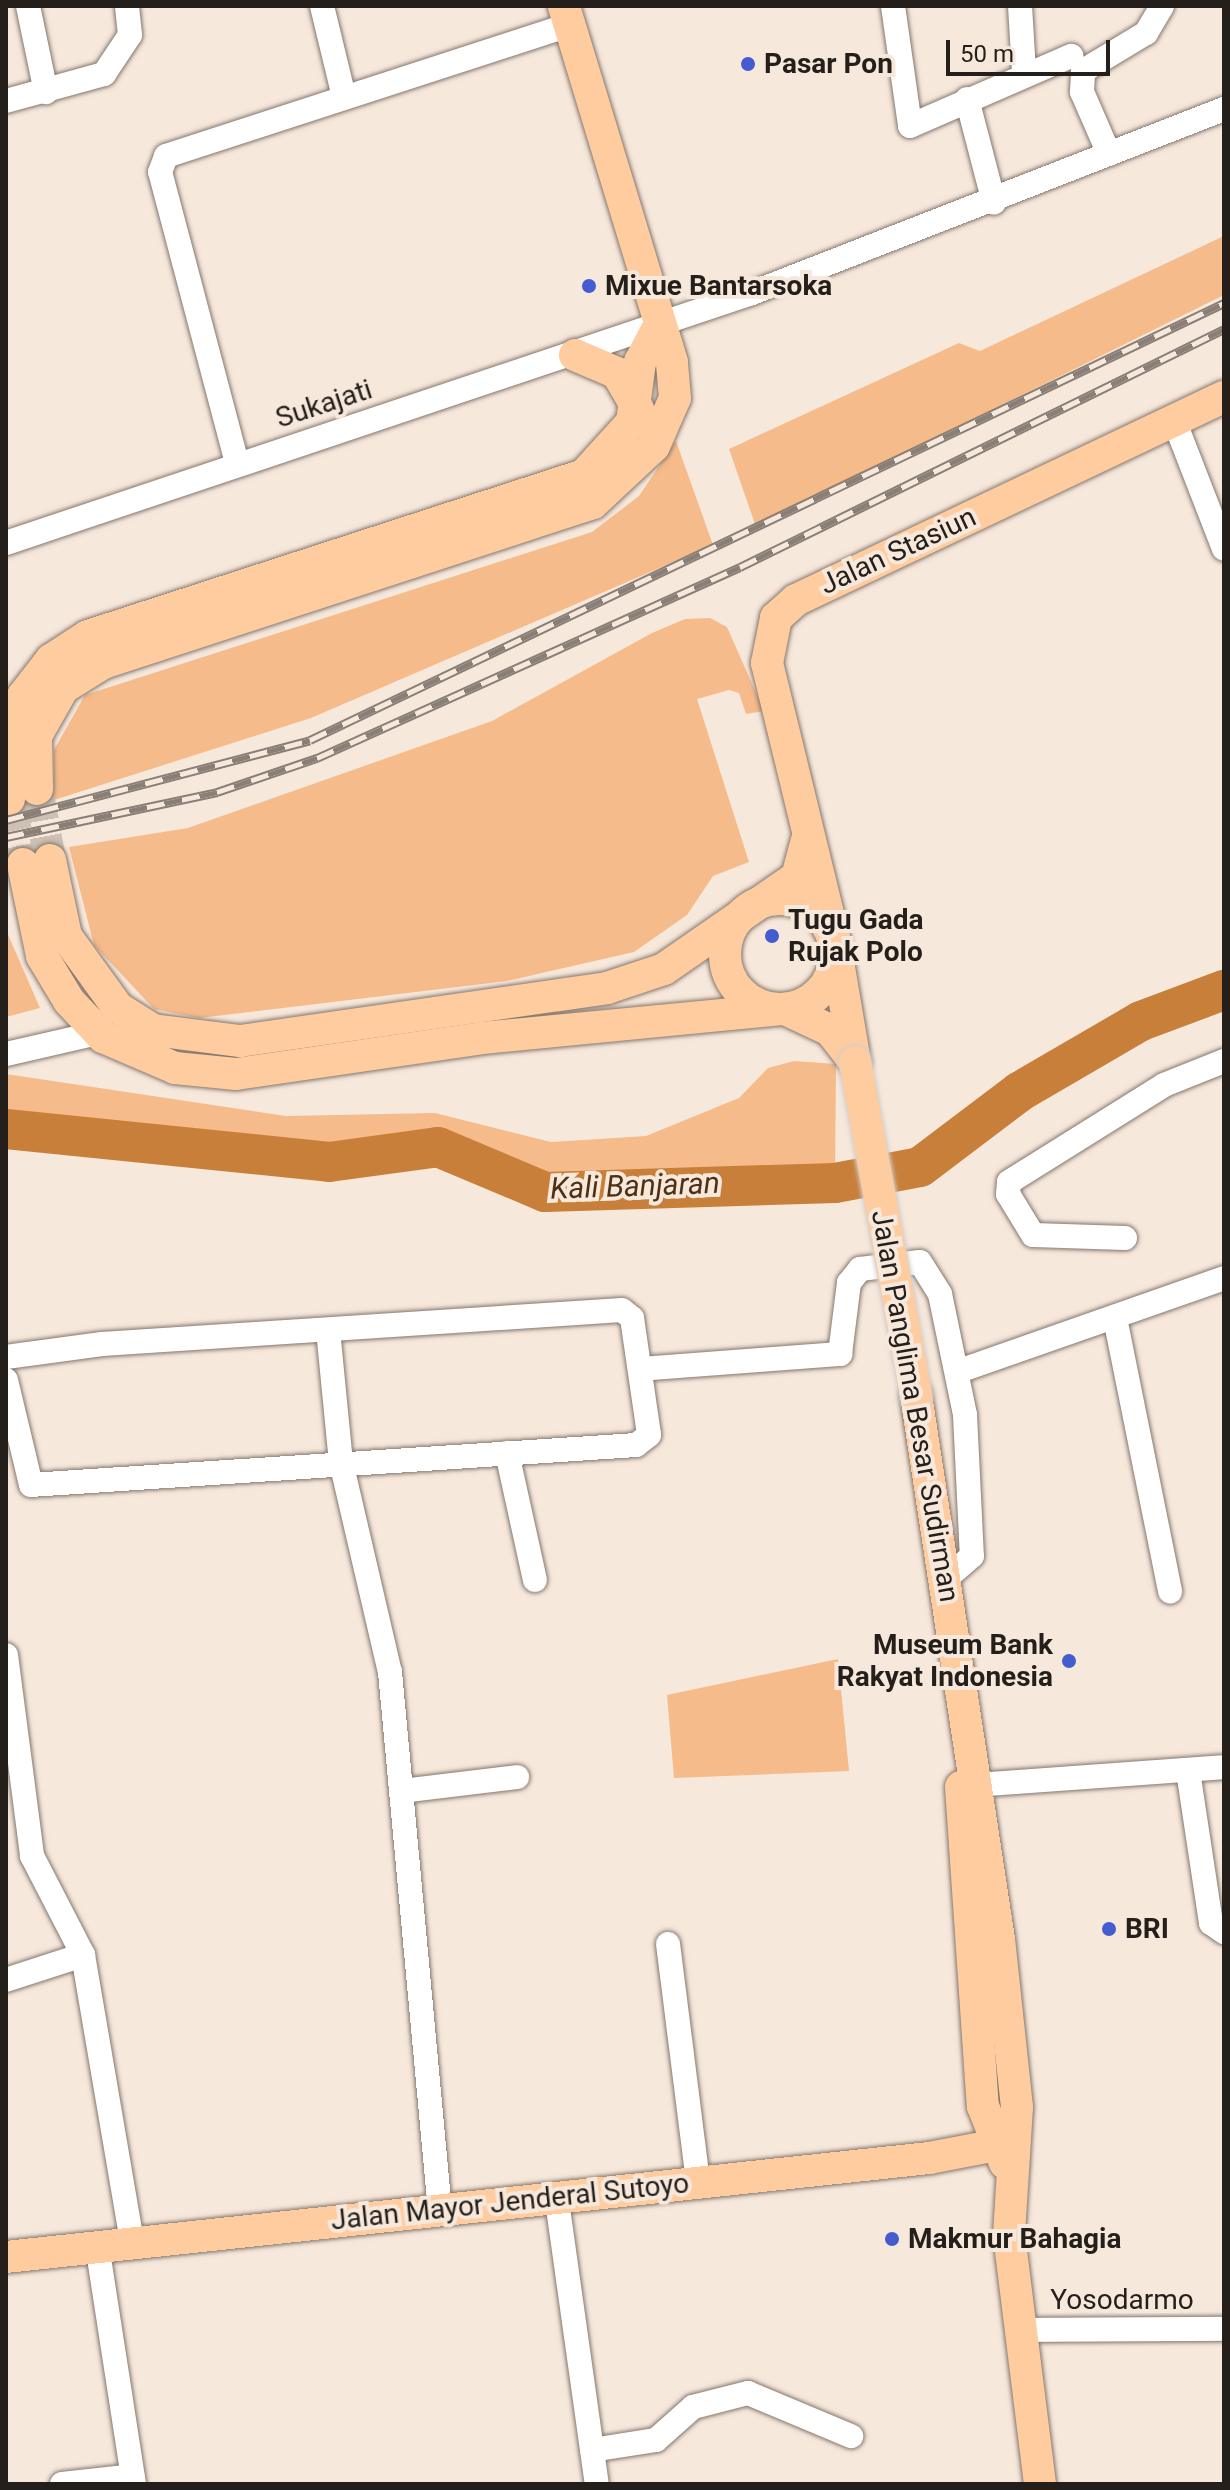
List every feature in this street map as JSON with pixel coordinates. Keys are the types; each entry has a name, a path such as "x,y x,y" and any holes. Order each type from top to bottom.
{"main road":[{"path":"566,16 672,362 669,415 654,446 593,503 103,663 63,688 36,736 23,794 8,734 23,696 51,660 88,636 584,475 612,451 638,409 640,362 660,324"},
{"path":"575,355 617,373 638,409"},
{"name":"Jalan Stasiun","path":"834,938 767,663 776,618 796,600 1224,397"},
{"name":"Jalan Stasiun","path":"98,1033 42,956 37,862 66,936 93,981 153,1030 192,1039 240,1041 607,988 664,969 797,877 808,832"},
{"path":"98,1033 133,1056 175,1068 236,1074 466,1040 785,1009 826,986 834,938 819,914 793,899 751,906 728,935 728,971 750,1000 785,1009 830,1030 855,1062"},
{"name":"Jalan Panglima Besar Sudirman","path":"834,938 946,1579 966,1752 967,1787 999,1939 1017,2107 1007,2154 1021,2330 1040,2484"},
{"name":"Jalan Mayor Jenderal Sutoyo","path":"6,2257 97,2245 557,2201 698,2181 1007,2154"}],"street":[{"path":"28,6 46,92"},
{"path":"6,101 104,74 118,59 130,35 127,6"},
{"path":"322,6 343,93"},
{"path":"893,6 910,126 1024,72 1071,56"},
{"path":"1020,6 1024,72"},
{"path":"1109,154 1082,92 1083,71 1146,33 1162,6"},
{"path":"237,463 161,166 177,149 566,16"},
{"path":"967,99 994,203"},
{"name":"Sukajati","path":"6,543 237,463 575,355 994,203 1224,109"},
{"path":"1174,420 1224,549"},
{"path":"6,1054 98,1033"},
{"path":"1125,1238 1033,1235 1008,1194 1009,1182 1164,1085 1224,1061"},
{"path":"640,1369 840,1354 849,1283 860,1269 901,1259 920,1262 932,1277 959,1371 972,1556 946,1579"},
{"path":"959,1371 1224,1278"},
{"path":"6,1357 328,1330 622,1310 632,1318 646,1442 31,1485 6,1380"},
{"path":"1115,1318 1170,1592"},
{"path":"328,1330 341,1462 370,1611 388,1659 440,2211"},
{"path":"507,1453 535,1580"},
{"path":"6,1655 32,1856 83,1955 132,2242"},
{"path":"967,1787 1224,1767"},
{"path":"1188,1771 1211,1923 1224,1932"},
{"path":"402,1791 517,1777"},
{"path":"668,1944 698,2181"},
{"path":"6,1980 83,1955"},
{"path":"557,2201 597,2484"},
{"path":"62,2484 133,2480 97,2245"},
{"name":"Yosodarmo","path":"1021,2330 1224,2329"},
{"path":"592,2450 656,2440 701,2403 748,2393 851,2436"}],"shaded area":[{"path":"1224,236 1224,295 756,527 729,449 959,343 980,351"},
{"path":"676,441 713,545 311,718 54,800 54,750 85,695 592,532 639,496"},
{"path":"710,618 727,627 764,711 746,714 739,693 729,690 697,699 749,862 713,876 687,915 634,952 507,981 199,1018 154,1009 94,945 69,847 188,828 492,721 652,633 685,619"},
{"path":"6,930 40,1008 6,1017"},
{"path":"794,1061 836,1064 835,1183 545,1192 438,1147 329,1162 6,1129 6,1074 286,1116 435,1113 551,1142 646,1136 739,1098 768,1068"},
{"path":"838,1659 849,1771 674,1778 667,1695"}],"waterway":[{"name":"Kali Banjaran","path":"6,1129 329,1162 438,1147 545,1192 835,1183 920,1167 1019,1092 1141,1021 1224,990"}],"tunnel":[{"path":"37,789 50,860"},
{"path":"9,799 23,864"}],"railway":[{"path":"6,820 310,740 1224,303"},
{"path":"6,837 217,792 317,758 740,567 1224,329"}],"place":[{"name":"Pasar Pon","path":"748,64"},
{"name":"Mixue Bantarsoka","path":"589,286"},
{"name":"Tugu Gada Rujak Polo","path":"772,936"},
{"name":"Museum Bank Rakyat Indonesia","path":"1069,1661"},
{"name":"BRI","path":"1109,1929"},
{"name":"Makmur Bahagia","path":"892,2239"}]}
